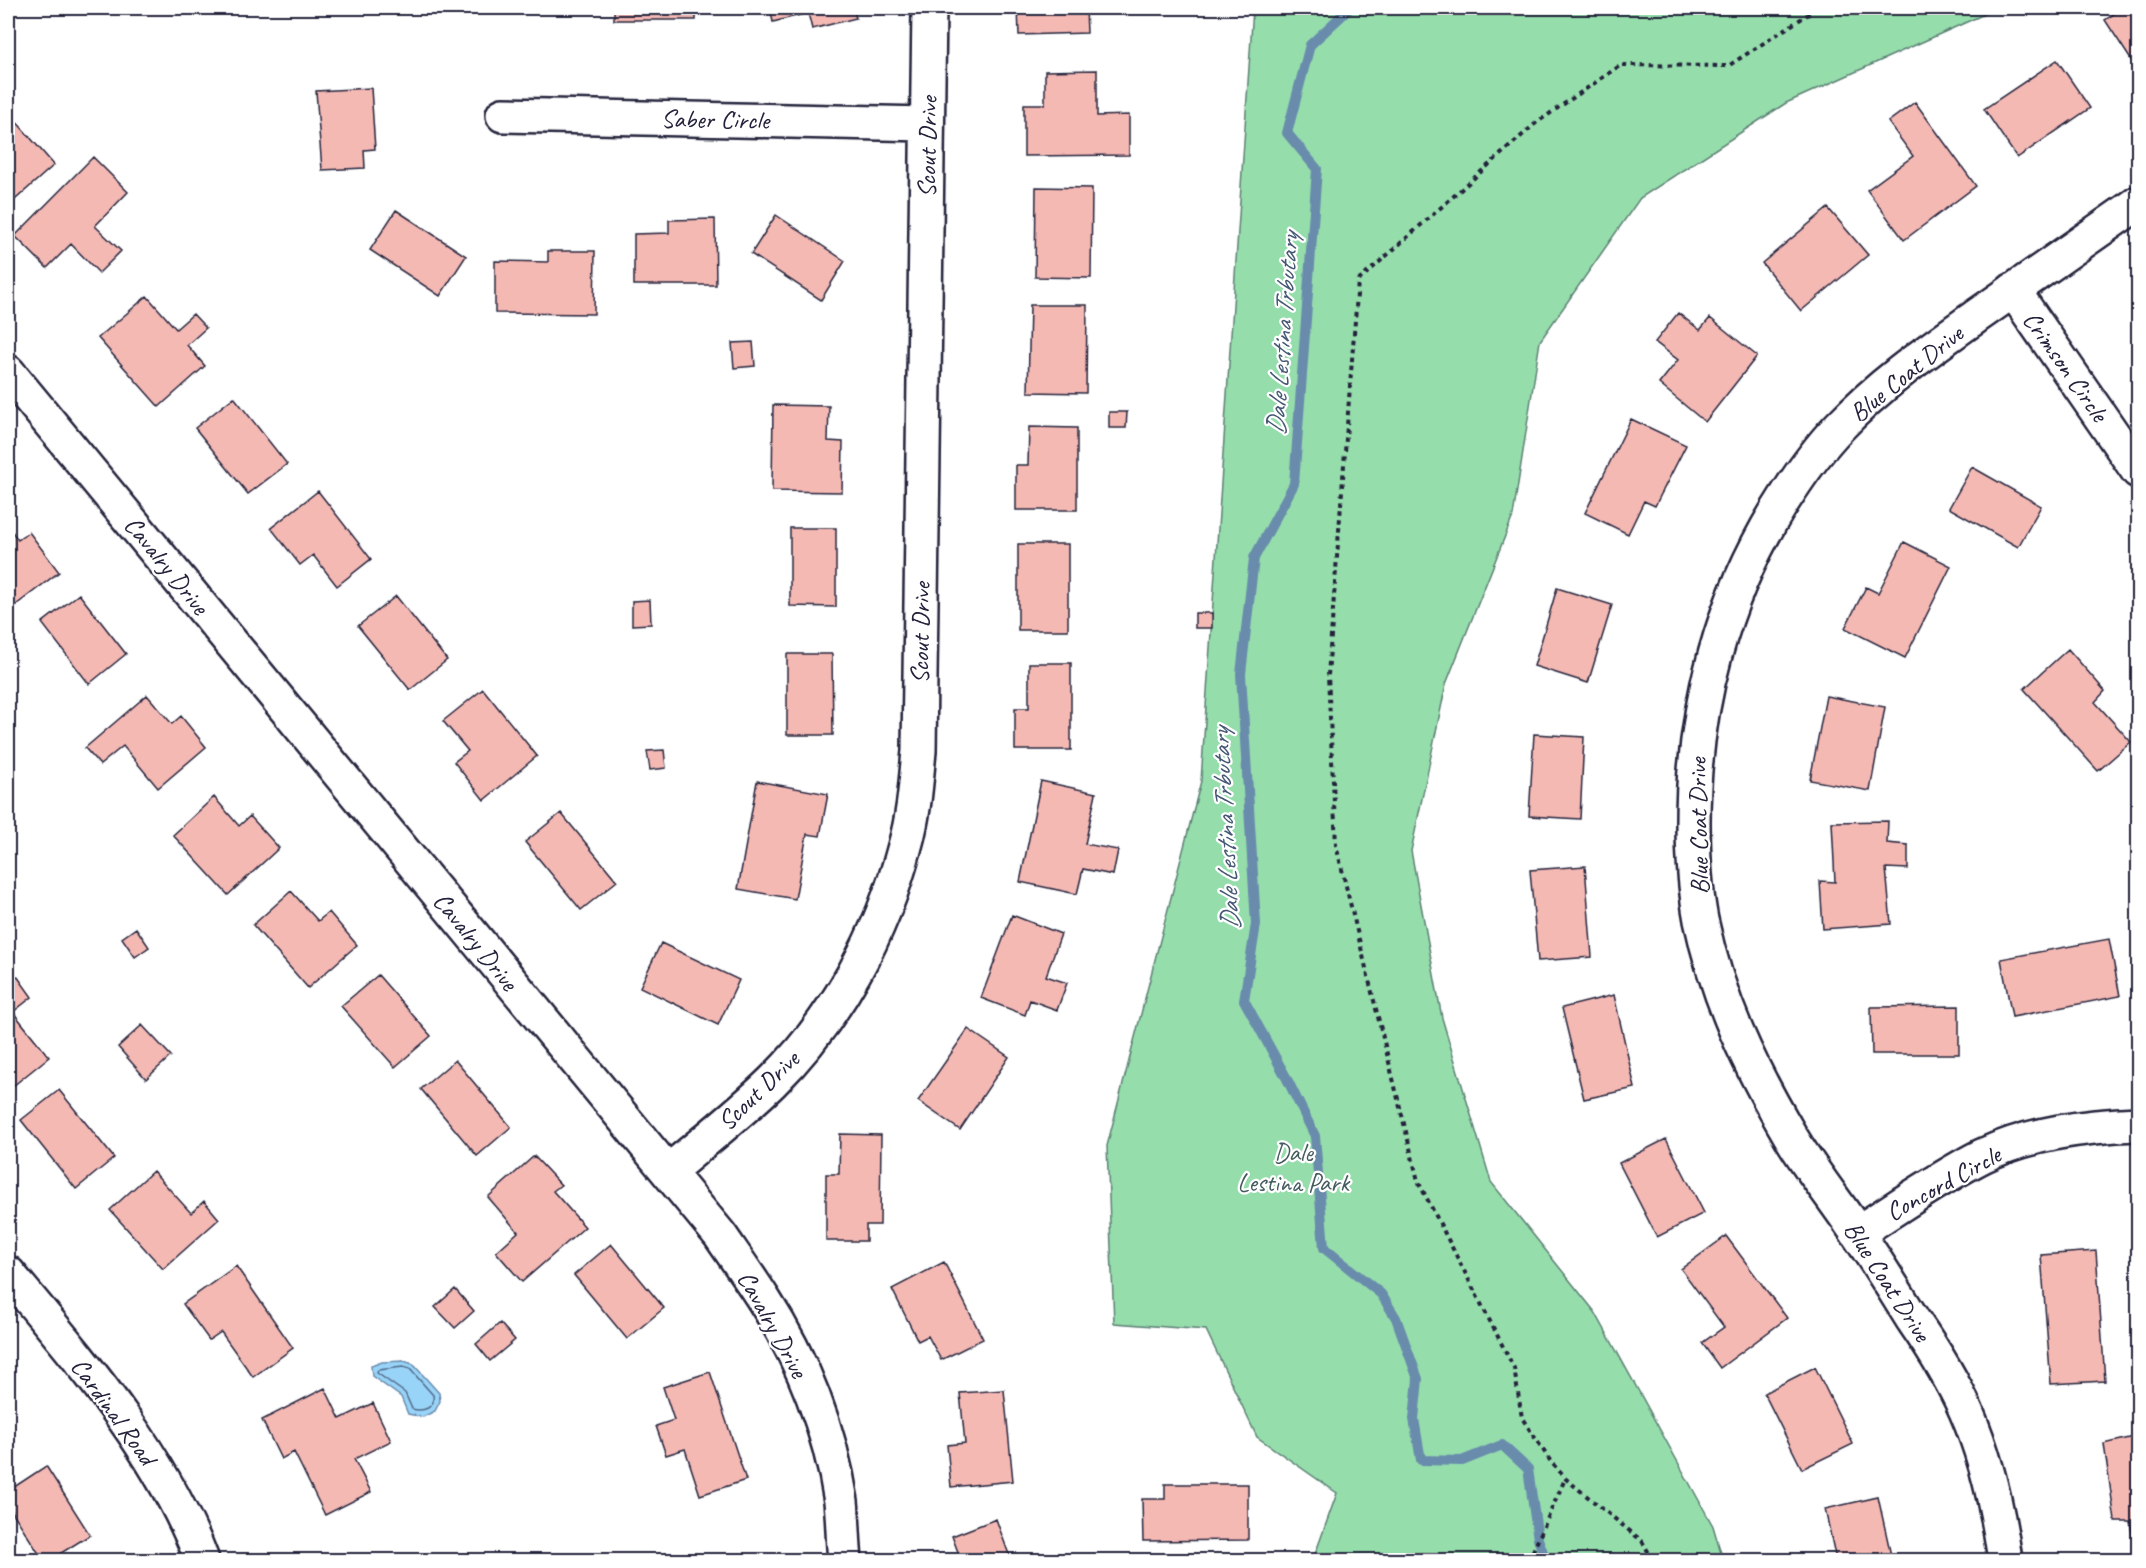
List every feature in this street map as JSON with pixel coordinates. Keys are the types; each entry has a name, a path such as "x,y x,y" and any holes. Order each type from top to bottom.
{"street":[{"name":"Scout Drive","path":"669,1171 772,1082 804,1047 828,1015 875,933 890,896 906,844 914,802 919,751 929,8"},
{"name":"Saber Circle","path":"503,115 927,124"},
{"name":"Blue Coat Drive","path":"2005,1560 2001,1526 1987,1468 1966,1412 1942,1364 1857,1233 1794,1142 1760,1083 1737,1035 1717,980 1701,917 1694,852 1693,779 1701,714 1714,655 1738,586 1768,525 1804,469 1838,428 1896,374 2139,203"},
{"name":"Crimson Circle","path":"2013,290 2139,471"},
{"name":"Cavalry Drive","path":"8,372 720,1235 759,1292 797,1358 819,1414 831,1453 841,1502 845,1560"},
{"name":"Concord Circle","path":"1857,1233 1952,1172 1984,1155 2033,1137 2090,1125 2139,1124"},
{"name":"Cardinal Road","path":"8,1273 111,1402 157,1468 202,1560"}],"path":[{"path":"1653,1560 1642,1541 1566,1479 1551,1462 1522,1418 1514,1368 1418,1182 1336,845 1328,675 1358,281 1536,123 1621,65 1728,66 1818,8"},
{"path":"1528,1560 1566,1479"}],"green space":[{"name":"Dale Lestina Park","path":"1253,8 1998,8 1786,103 1640,198 1540,341 1513,516 1446,684 1411,851 1442,1018 1491,1182 1595,1312 1713,1526 1723,1560 1313,1560 1337,1493 1257,1437 1206,1330 1114,1323 1107,1146 1201,781"}],"water":[{"path":"404,1361 413,1364 439,1393 440,1401 435,1411 423,1417 408,1414 401,1397 372,1376 371,1366 382,1362"}],"building":[{"path":"614,8 696,8 696,20 614,20"},
{"path":"770,8 853,8 856,18 812,29 808,13 773,22"},
{"path":"1018,8 1086,8 1087,33 1019,35"},
{"path":"2123,8 2138,8 2137,69 2105,20"},
{"path":"2057,60 2090,108 2017,158 1984,109"},
{"path":"1097,70 1097,116 1129,115 1129,155 1024,156 1024,104 1045,104 1045,71"},
{"path":"371,88 375,149 364,150 365,168 322,170 316,91"},
{"path":"1915,102 1976,186 1904,240 1867,190 1913,156 1888,122"},
{"path":"8,112 54,165 8,206"},
{"path":"93,157 128,192 95,226 121,251 99,273 71,244 47,268 15,236"},
{"path":"1036,187 1092,188 1091,278 1035,277"},
{"path":"1828,208 1868,255 1801,311 1762,263"},
{"path":"396,210 466,256 440,296 370,250"},
{"path":"776,215 845,261 821,300 751,254"},
{"path":"715,219 716,285 634,285 634,234 669,233 669,220"},
{"path":"548,251 595,251 594,314 495,313 495,261 548,262"},
{"path":"147,296 176,329 193,314 206,328 187,345 205,366 159,407 98,338"},
{"path":"1030,305 1087,305 1086,393 1028,392"},
{"path":"1678,313 1700,330 1710,318 1757,356 1705,422 1659,384 1678,360 1655,342"},
{"path":"753,342 755,366 734,368 732,343"},
{"path":"234,397 287,464 248,494 195,428"},
{"path":"773,405 829,406 828,441 843,442 842,492 772,491"},
{"path":"1109,412 1127,412 1126,428 1109,428"},
{"path":"1631,419 1686,445 1655,506 1644,501 1628,534 1585,513"},
{"path":"1029,427 1077,428 1077,510 1016,510 1016,465 1028,465"},
{"path":"1972,467 2041,506 2018,547 1949,508"},
{"path":"318,491 371,559 337,586 313,555 300,565 271,528"},
{"path":"8,526 18,540 29,532 59,572 8,611"},
{"path":"790,528 836,528 836,607 790,606"},
{"path":"1904,542 1951,566 1905,658 1845,628 1866,587 1878,593"},
{"path":"1018,544 1068,544 1068,630 1018,630"},
{"path":"1557,588 1612,605 1588,683 1534,666"},
{"path":"79,594 126,654 89,684 42,623"},
{"path":"396,596 447,660 410,690 358,626"},
{"path":"650,600 651,624 632,625 632,601"},
{"path":"1195,613 1212,613 1212,628 1195,628"},
{"path":"2068,649 2105,691 2095,702 2131,742 2098,771 2024,689"},
{"path":"787,654 832,654 833,735 787,735"},
{"path":"1029,663 1071,663 1071,750 1015,750 1015,708 1029,708"},
{"path":"483,689 537,756 484,800 454,762 468,751 443,721"},
{"path":"147,695 172,724 181,716 206,747 158,788 123,746 100,765 85,748"},
{"path":"1826,696 1885,707 1870,791 1810,780"},
{"path":"1534,734 1584,737 1580,819 1529,816"},
{"path":"664,750 666,768 650,770 647,751"},
{"path":"757,781 828,794 820,836 807,834 795,899 738,889"},
{"path":"1041,781 1096,793 1085,844 1118,850 1113,875 1083,869 1077,894 1020,882"},
{"path":"214,797 239,826 250,816 279,848 228,895 173,835"},
{"path":"561,813 617,881 581,910 525,842"},
{"path":"1888,821 1887,843 1908,845 1908,869 1886,868 1891,924 1823,929 1820,881 1835,882 1832,822"},
{"path":"1585,866 1592,957 1538,961 1530,870"},
{"path":"291,891 318,921 329,912 357,945 308,988 253,925"},
{"path":"1012,915 1061,934 1046,976 1067,983 1057,1010 1030,1000 1025,1015 981,998"},
{"path":"136,928 149,947 135,957 122,938"},
{"path":"2109,939 2120,996 2012,1017 2001,959"},
{"path":"661,943 739,980 718,1025 640,987"},
{"path":"378,975 431,1036 395,1067 341,1006"},
{"path":"17,976 32,997 13,1012 49,1057 8,1090 8,983"},
{"path":"1614,995 1635,1088 1584,1099 1562,1008"},
{"path":"1959,1006 1959,1054 1872,1054 1871,1007"},
{"path":"142,1025 171,1056 146,1079 118,1047"},
{"path":"968,1029 1009,1057 960,1130 918,1101"},
{"path":"455,1060 511,1127 477,1156 421,1089"},
{"path":"59,1090 114,1158 76,1189 21,1120"},
{"path":"840,1134 881,1135 880,1225 866,1225 866,1241 826,1241 826,1174 839,1174"},
{"path":"1666,1139 1704,1213 1657,1237 1619,1163"},
{"path":"534,1156 561,1185 553,1191 585,1227 522,1282 496,1252 518,1232 488,1197"},
{"path":"153,1171 191,1213 204,1201 219,1219 163,1269 110,1210"},
{"path":"1726,1236 1787,1318 1720,1368 1702,1343 1724,1327 1681,1269"},
{"path":"611,1244 664,1308 627,1339 574,1275"},
{"path":"2096,1251 2105,1381 2051,1384 2041,1255"},
{"path":"944,1262 983,1339 941,1360 928,1336 918,1341 892,1289"},
{"path":"236,1266 293,1348 253,1377 221,1332 209,1340 183,1304"},
{"path":"455,1289 474,1311 455,1328 435,1307"},
{"path":"500,1323 515,1340 490,1361 476,1344"},
{"path":"1815,1367 1853,1444 1802,1469 1764,1393"},
{"path":"710,1372 746,1480 700,1495 685,1449 666,1455 656,1426 674,1420 663,1387"},
{"path":"325,1388 340,1419 373,1403 391,1441 354,1459 371,1492 325,1515 294,1452 281,1459 262,1420"},
{"path":"1004,1390 1013,1481 951,1487 947,1445 965,1443 960,1393"},
{"path":"2138,1436 2138,1545 2134,1546 2130,1521 2115,1521 2104,1444"},
{"path":"46,1466 90,1535 50,1560 43,1560 8,1505 8,1491"},
{"path":"1165,1484 1248,1484 1248,1540 1143,1541 1142,1499 1165,1499"},
{"path":"1878,1497 1892,1560 1836,1560 1825,1509"},
{"path":"996,1519 1011,1560 961,1560 952,1536"}],"waterway":[{"name":"Dale Lestina Trbutary","path":"1350,8 1310,45 1287,133 1317,169 1294,484 1254,558 1241,674 1256,924 1244,1000 1315,1136 1324,1248 1381,1294 1396,1318 1418,1379 1414,1419 1421,1460 1462,1461 1502,1445 1528,1469 1538,1539 1546,1560"}]}
